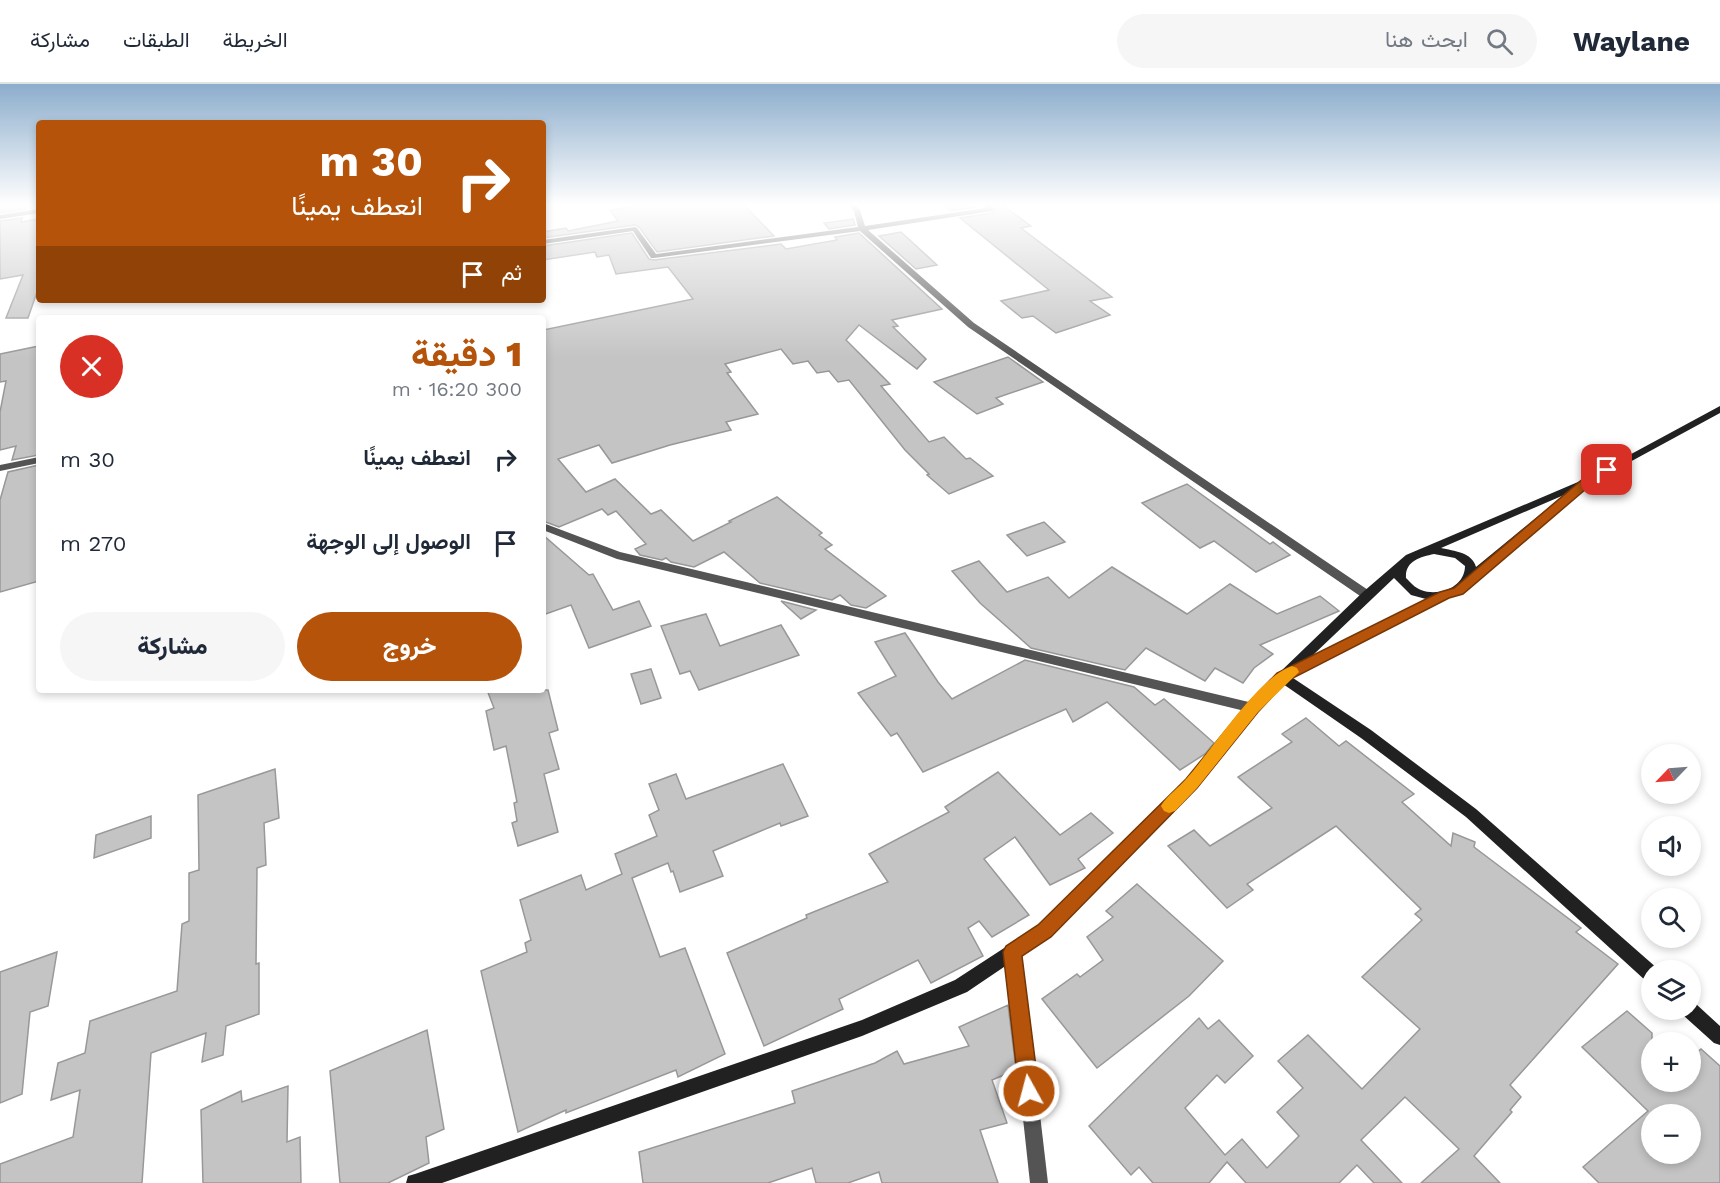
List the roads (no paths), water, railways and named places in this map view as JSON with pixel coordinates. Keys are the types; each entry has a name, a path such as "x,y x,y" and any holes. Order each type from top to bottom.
{"main road":[{"path":"415,1183 862,1028 961,986 1044,931 1192,784 1253,708 1282,677 1410,557 1588,481 1720,409"},
{"path":"1282,677 1444,595 1458,591 1469,579 1588,481"},
{"path":"1421,552 1434,550 1459,555 1471,566 1469,579"},
{"path":"1401,566 1400,579 1408,588 1430,595 1444,595"},
{"path":"1282,677 1366,734 1471,813 1641,965"},
{"path":"1701,1020 1720,1037"}],"street":[{"path":"892,255 971,325 1367,595"},
{"path":"0,468 36,461"},
{"path":"546,527 617,555 1253,708"},
{"path":"1012,952 1039,1183"}]}
